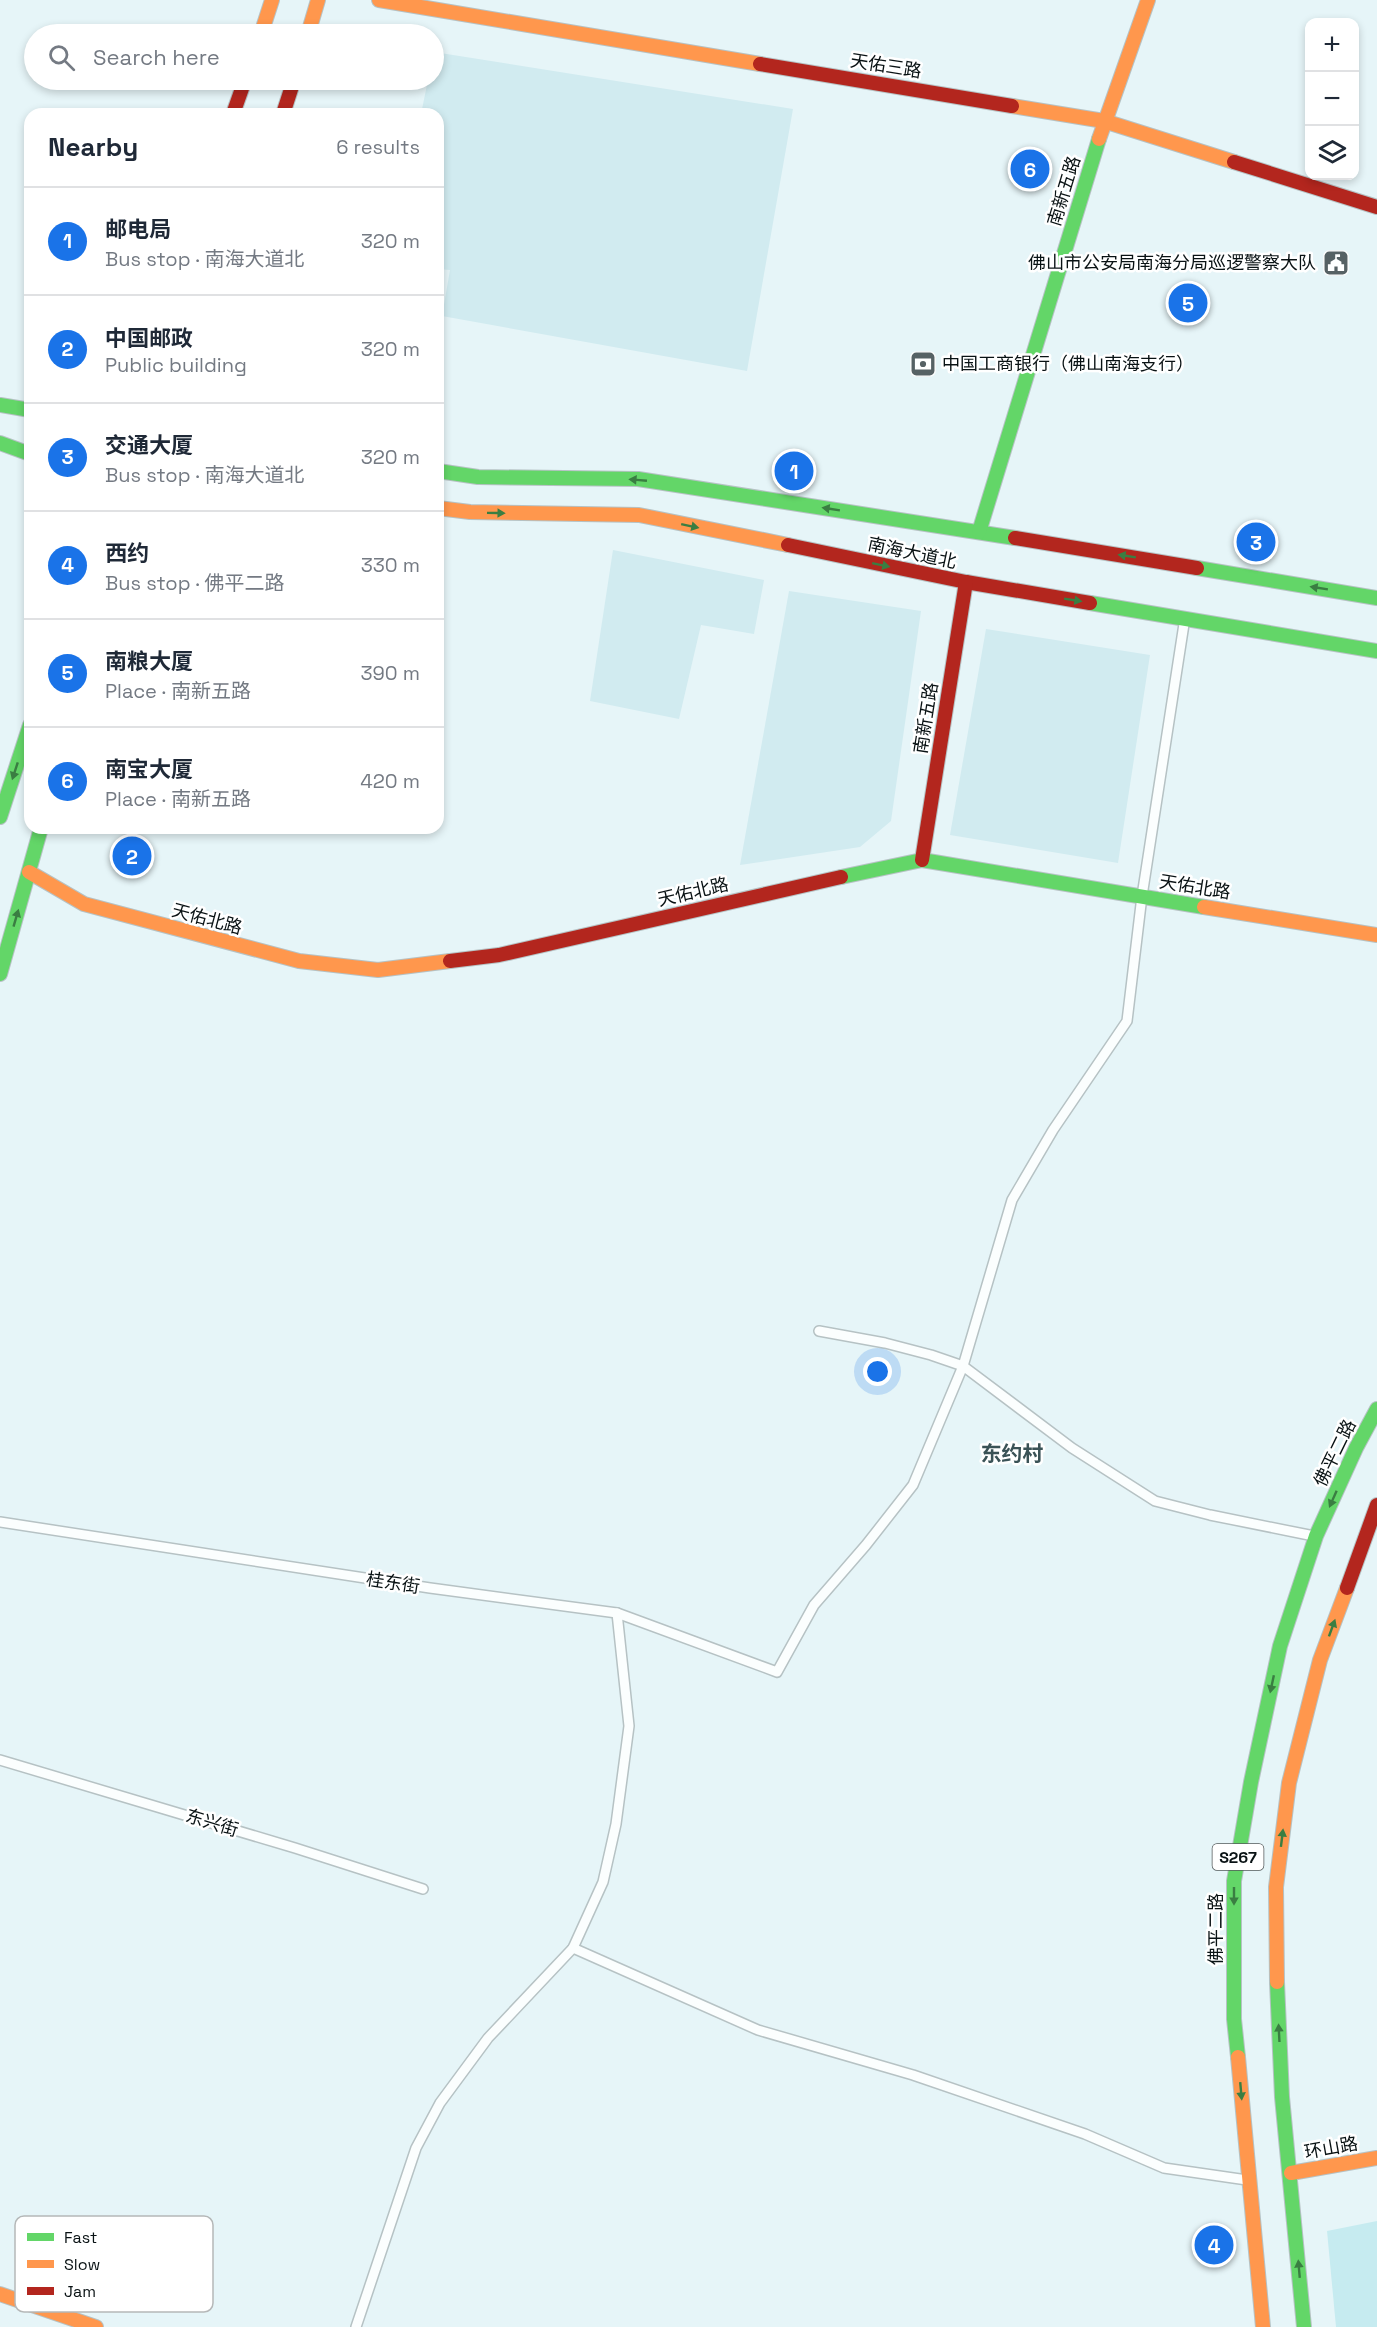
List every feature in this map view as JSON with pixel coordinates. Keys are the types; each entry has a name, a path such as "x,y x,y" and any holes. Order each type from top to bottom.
{"main road":[{"path":"264,24 272,0"},
{"path":"311,24 318,0"},
{"name":"天佑三路","path":"379,0 1104,121 1377,207"},
{"name":"南新五路","path":"979,532 1104,121 1148,0"},
{"path":"235,108 241,90"},
{"path":"285,108 291,90"},
{"path":"0,405 24,409"},
{"path":"0,442 24,445"},
{"path":"0,442 24,452"},
{"name":"南海大道北","path":"444,472 478,477 638,479 979,532 1377,598"},
{"name":"南海大道北","path":"444,509 470,512 639,515 966,582 1377,651"},
{"name":"南新五路","path":"922,860 966,582"},
{"path":"0,817 24,744"},
{"path":"0,974 39,834"},
{"name":"天佑北路","path":"28,872 84,904 299,961 378,970 499,955 731,901 922,860 1377,935"},
{"name":"佛平二路","path":"1263,2327 1234,2019 1234,1881 1251,1782 1280,1646 1316,1536 1356,1448 1377,1409"},
{"path":"1304,2327 1282,2097 1277,1996 1276,1887 1288,1794 1320,1660 1377,1505"},
{"name":"环山路","path":"1291,2173 1377,2158"},
{"path":"0,2294 15,2299"},
{"path":"52,2312 96,2327"}],"lane":[{"path":"963,1366 1012,1200 1053,1130 1127,1021 1142,896 1185,618"},
{"path":"819,1331 885,1343 963,1366 1072,1448 1155,1501 1210,1515 1316,1536"},
{"name":"桂东街","path":"0,1522 430,1588 617,1613 777,1671 814,1605 866,1545 913,1485 963,1366"},
{"path":"356,2327 416,2148 440,2103 488,2038 573,1948 603,1882 616,1824 629,1726 617,1613"},
{"name":"东兴街","path":"0,1760 295,1848 423,1890"},
{"path":"573,1948 758,2030 913,2075 1085,2134 1164,2168 1250,2181"}],"shaded area":[{"path":"444,54 793,109 747,371 444,316 450,270 444,270 444,108 422,108 426,90 444,90"},
{"path":"613,550 764,580 754,634 701,625 679,719 590,701"},
{"path":"789,591 921,611 891,821 860,847 740,865"},
{"path":"986,629 1150,655 1118,863 950,835"},
{"path":"1377,2221 1377,2327 1336,2327 1327,2231"}],"traffic: fast":[{"path":"979,532 1099,139"},
{"path":"0,405 24,409"},
{"path":"0,443 24,452"},
{"path":"444,472 478,477 638,479 1015,538"},
{"path":"1197,568 1377,598"},
{"path":"1090,603 1377,651"},
{"path":"0,817 24,743"},
{"path":"0,974 39,834"},
{"path":"841,877 922,860 1204,907"},
{"path":"1238,2057 1234,2019 1234,1881 1251,1782 1280,1646 1316,1536 1356,1448 1377,1409"},
{"path":"1277,1982 1282,2097 1304,2327"}],"traffic: slow":[{"path":"264,24 272,0"},
{"path":"311,24 318,0"},
{"path":"379,0 760,64"},
{"path":"1099,139 1148,0"},
{"path":"1012,106 1104,121 1234,162"},
{"path":"444,509 470,512 639,515 788,545"},
{"path":"29,872 84,904 299,961 378,970 450,961"},
{"path":"1204,907 1377,935"},
{"path":"1277,1982 1276,1887 1289,1783 1320,1660 1347,1588"},
{"path":"1238,2057 1263,2327"},
{"path":"1291,2173 1377,2158"},
{"path":"0,2294 15,2299"},
{"path":"52,2312 96,2327"}],"traffic: jam":[{"path":"760,64 1012,106"},
{"path":"235,108 241,90"},
{"path":"285,108 291,90"},
{"path":"1234,162 1377,207"},
{"path":"1015,538 1197,568"},
{"path":"788,545 966,582 1090,603"},
{"path":"922,860 966,582"},
{"path":"450,961 499,955 841,877"},
{"path":"1347,1588 1377,1505"}],"place":[{"name":"南宝大厦","path":"1030,169"},
{"name":"佛山市公安局南海分局巡逻警察大队","path":"1336,263"},
{"name":"南粮大厦","path":"1188,303"},
{"name":"中国工商银行（佛山南海支行）","path":"923,364"},
{"name":"邮电局","path":"794,471"},
{"name":"交通大厦","path":"1256,542"},
{"name":"中国邮政","path":"132,856"},
{"name":"西约","path":"1214,2245"}],"district":[{"name":"东约村","path":"1012,1454"}]}
